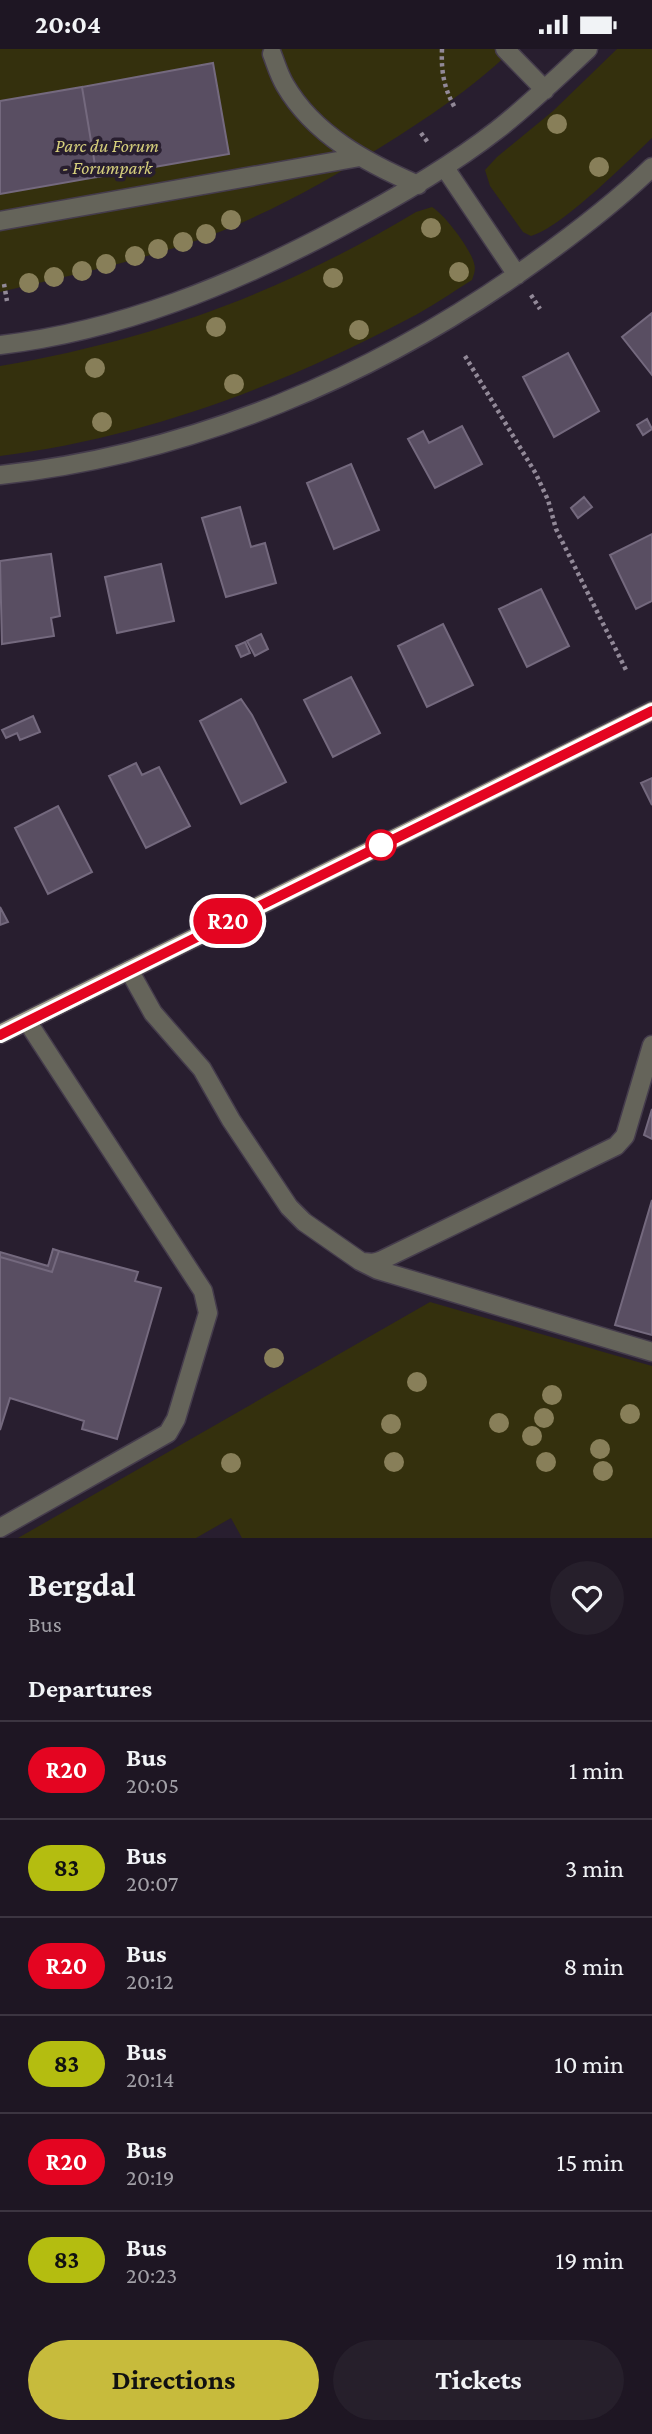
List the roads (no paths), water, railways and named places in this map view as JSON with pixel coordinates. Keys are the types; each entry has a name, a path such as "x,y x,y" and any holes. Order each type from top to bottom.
{"main road":[{"path":"0,1034 652,711"}],"street":[{"path":"505,49 545,90"},
{"path":"0,345 69,332 136,315 214,289 282,258 445,168 496,131 588,49"},
{"path":"272,54 283,82 304,112 327,134 360,157 418,185"},
{"path":"0,221 360,157"},
{"path":"0,475 136,450 263,410 333,381 446,321 517,275 577,232 652,167"},
{"path":"445,168 517,275"},
{"path":"129,970 153,1013 202,1069 289,1207 304,1222 360,1261 378,1270 652,1352"},
{"path":"0,1528 168,1433 176,1419 208,1313 203,1291 27,1021"},
{"path":"360,1261 380,1261 616,1146 625,1136 652,1045"}],"park label":[{"name":"Parc du Forum - Forumpark","path":"107,156"}]}
